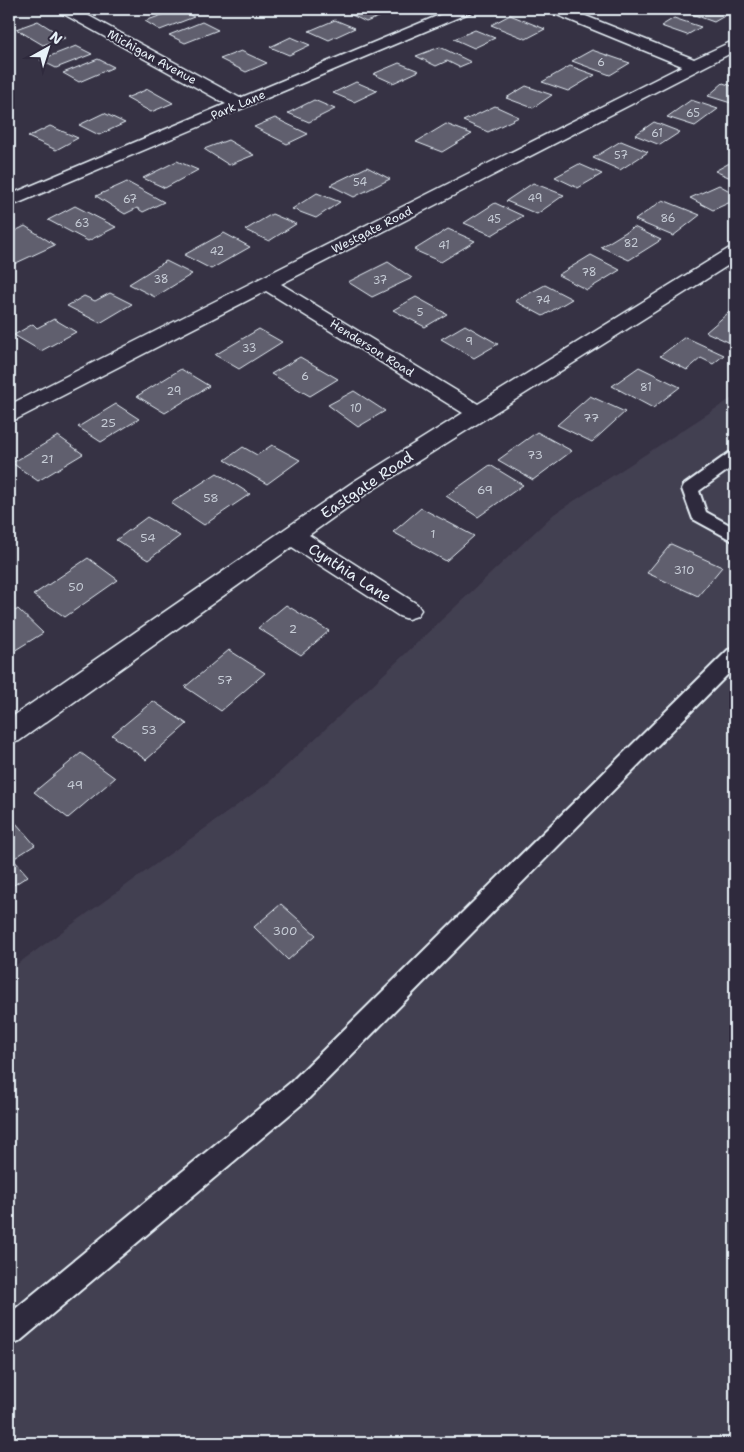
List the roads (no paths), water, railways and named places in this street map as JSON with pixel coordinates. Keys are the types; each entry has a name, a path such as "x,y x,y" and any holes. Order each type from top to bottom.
{"street":[{"name":"Michigan Avenue","path":"65,9 239,104"},
{"name":"Park Lane","path":"9,201 466,9"},
{"path":"555,9 694,65"},
{"name":"Westgate Road","path":"9,414 735,45"},
{"name":"Eastgate Road","path":"9,733 362,487 735,253"},
{"name":"Henderson Road","path":"266,283 478,413"},
{"name":"Cynthia Lane","path":"292,536 408,610"}],"lane":[{"path":"735,458 690,489 699,515 735,536"},
{"path":"9,1332 299,1091 735,655"}]}
